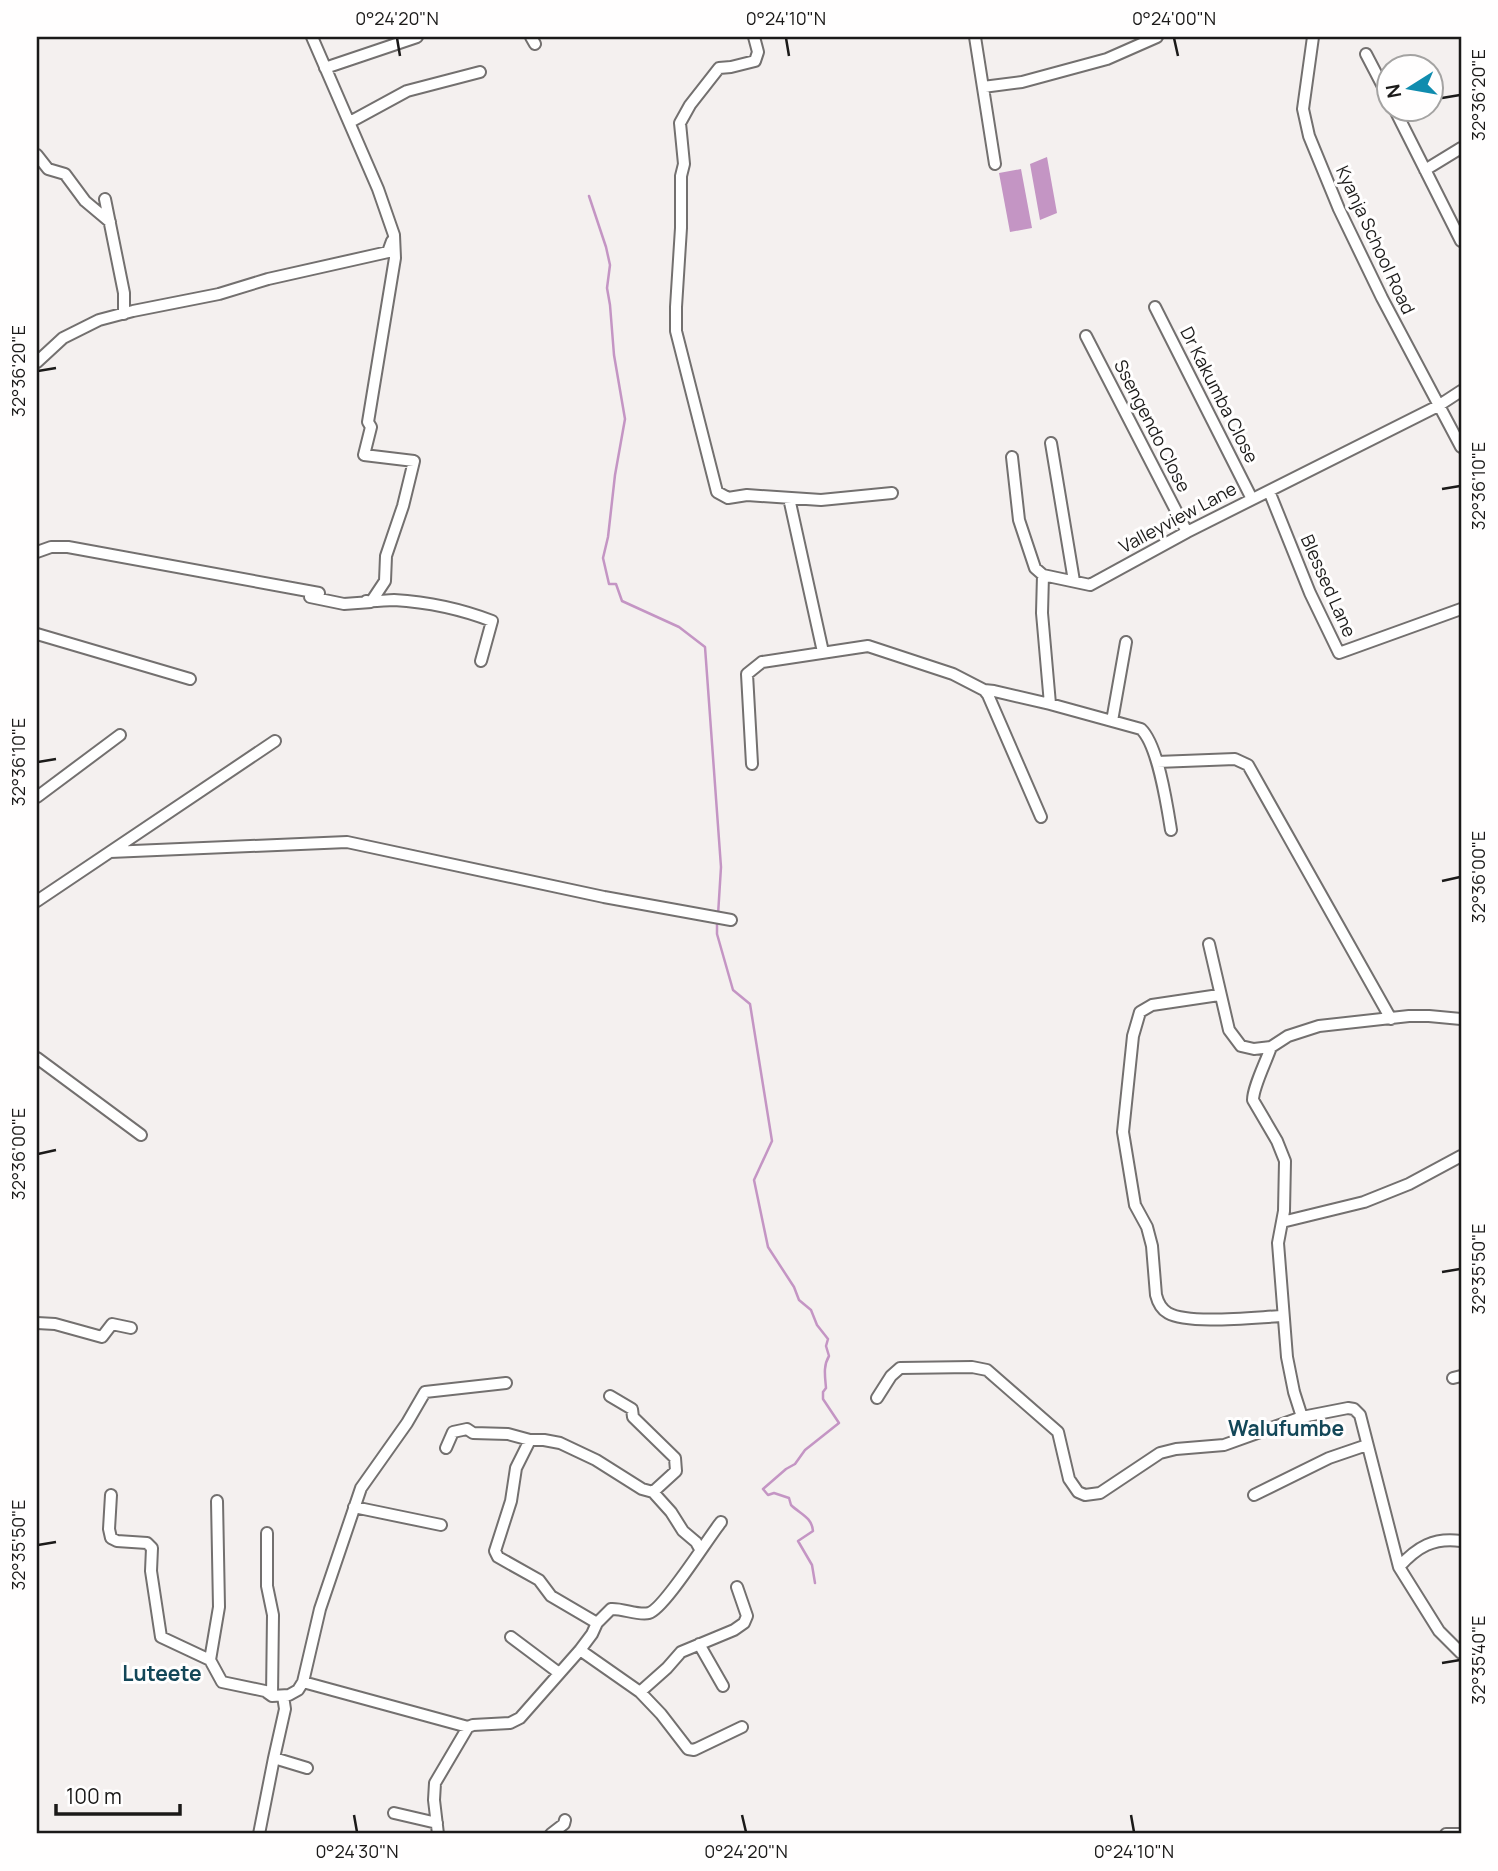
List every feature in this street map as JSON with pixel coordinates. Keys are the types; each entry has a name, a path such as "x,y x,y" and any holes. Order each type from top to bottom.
{"street":[{"path":"312,37 378,189 394,235 368,422 371,427 364,455 414,461 404,506 386,556 385,581 371,602"},
{"path":"325,68 417,37"},
{"path":"754,37 758,52 755,61 719,68 680,122 684,164 681,176 677,331 717,492 728,498 747,495 821,500 892,493"},
{"path":"975,37 995,164"},
{"path":"983,87 1022,82 1107,59 1157,37"},
{"name":"Kyanja School Road","path":"1313,37 1304,98 1304,122 1345,220 1461,447"},
{"path":"1366,54 1376,73"},
{"path":"350,122 407,91 480,72"},
{"path":"1401,122 1425,170 1458,225 1461,241"},
{"path":"1425,170 1461,148"},
{"path":"37,155 48,169 65,174 85,201 110,222"},
{"path":"105,199 124,293 124,314"},
{"path":"37,362 76,329 124,314 219,294 268,279 392,255"},
{"name":"Dr Kakumba Close","path":"1154,307 1252,499"},
{"name":"Ssengendo Close","path":"1086,336 1186,532"},
{"name":"Valleyview Lane","path":"1043,575 1090,584 1186,532 1438,406 1461,391"},
{"path":"1051,443 1074,581"},
{"path":"1012,457 1019,520 1032,563 1043,575 1042,613 1050,704"},
{"name":"Blessed Lane","path":"1269,491 1310,593 1339,653 1461,609"},
{"path":"789,498 823,652"},
{"path":"37,552 51,547 68,547 371,602"},
{"path":"310,597 344,604 392,600 425,603 453,608 492,621 481,661"},
{"path":"37,634 190,679"},
{"path":"1112,721 1126,642"},
{"path":"752,764 747,674 762,662 868,646 953,674 984,690 1050,704 1141,729 1157,762 1171,830"},
{"path":"984,690 1041,817"},
{"path":"37,797 120,735"},
{"path":"37,901 275,741"},
{"path":"1157,762 1235,759 1248,765 1391,1020"},
{"path":"110,852 347,842 604,897 731,920"},
{"path":"1209,944 1219,995 1234,1039 1248,1049 1270,1047 1309,1028 1429,1016 1461,1020"},
{"path":"1219,995 1152,1005 1143,1009 1138,1016 1130,1052 1130,1080 1123,1120 1125,1150 1135,1205 1150,1237 1156,1295 1158,1303 1165,1311 1177,1317 1202,1319 1283,1316"},
{"path":"1270,1047 1252,1095 1283,1152 1286,1167 1278,1243 1289,1369 1302,1417"},
{"path":"37,1058 141,1135"},
{"path":"1282,1222 1364,1202 1409,1184 1461,1156"},
{"path":"37,1323 55,1324 99,1337 104,1336 112,1324 131,1328"},
{"path":"877,1398 891,1376 900,1368 972,1367 987,1370 1058,1432 1069,1479 1078,1492 1085,1495 1100,1493 1168,1450 1224,1445 1302,1417 1354,1409 1360,1415 1399,1567 1439,1631 1461,1653"},
{"path":"217,1501 219,1607 210,1660 218,1677 225,1684 278,1696 298,1690 303,1682 320,1609 363,1484 426,1392 506,1382"},
{"path":"610,1396 632,1409 633,1417 675,1458 676,1471 653,1492"},
{"path":"446,1448 453,1432 464,1429 473,1433 508,1434 530,1440 560,1443 596,1460 642,1489 653,1492 700,1549"},
{"path":"530,1440 516,1468 511,1501 495,1551 498,1557 539,1580 551,1596 597,1623"},
{"path":"1254,1495 1329,1458 1367,1445"},
{"path":"111,1495 111,1538 117,1541 147,1543 152,1548 151,1571 161,1637 210,1660"},
{"path":"354,1507 441,1525"},
{"path":"303,1682 468,1727 515,1721 525,1714 580,1650 597,1623 611,1609 645,1613 653,1611 721,1522"},
{"path":"259,1834 285,1709 278,1696 273,1615 267,1589 267,1533"},
{"path":"1399,1567 1418,1548 1429,1543 1444,1539 1461,1541"},
{"path":"640,1692 681,1652 730,1632 746,1620 746,1611 737,1587"},
{"path":"511,1637 559,1673"},
{"path":"699,1644 723,1686"},
{"path":"580,1650 640,1692 691,1750 742,1727"},
{"path":"394,1813 437,1829 435,1783 468,1727"},
{"path":"274,1758 307,1768"},
{"path":"551,1834 564,1824 565,1820"},
{"path":"1446,1834 1461,1834"}],"shaded area":[{"path":"1047,157 1057,213 1040,220 1030,164"},
{"path":"1021,169 1032,228 1010,232 999,173"}],"waterway":[{"path":"589,196 610,265 607,288 614,355 625,419 603,558 609,584 616,584 622,601 679,627 705,647 721,867 718,915"},
{"path":"717,922 717,934 733,990 750,1004 772,1141 754,1180 768,1247 794,1287 799,1300 811,1310 817,1325 828,1339 826,1346 829,1356 825,1367 826,1388 823,1399 839,1423 805,1450 795,1464 763,1489 768,1495 774,1493 789,1498 791,1505 810,1522 813,1531 798,1541 812,1565 815,1583"}],"district":[{"name":"Walufumbe","path":"1286,1429"},
{"name":"Luteete","path":"162,1674"}]}
